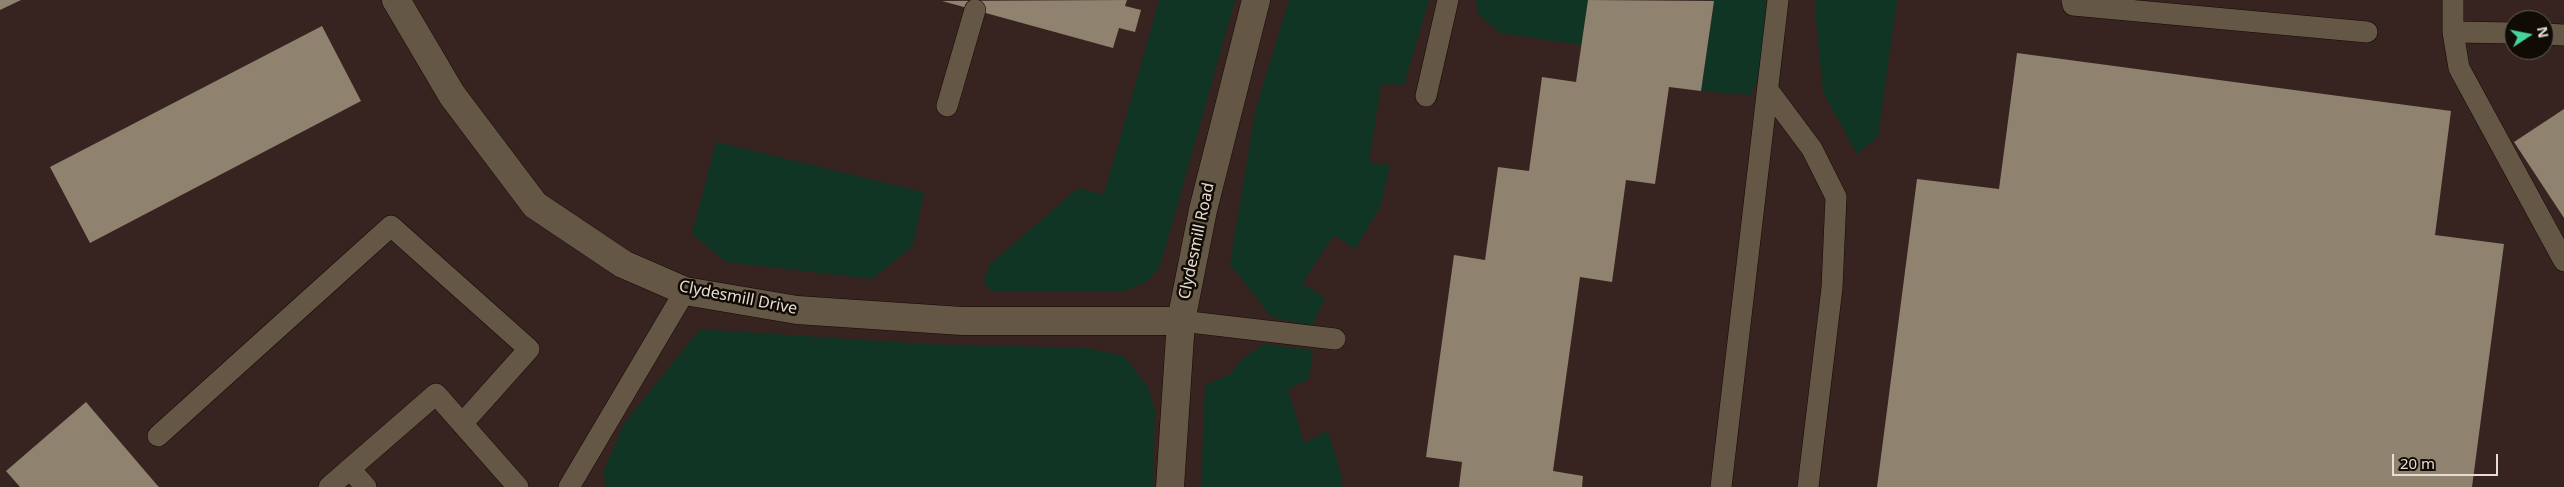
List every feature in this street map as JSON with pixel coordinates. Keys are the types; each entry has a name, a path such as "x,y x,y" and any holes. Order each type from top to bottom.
{"street":[{"name":"Clydesmill Drive","path":"396,0 452,95 535,205 623,264 685,291 797,310 962,321 1181,321"},
{"name":"Clydesmill Road","path":"1170,487 1181,321 1202,210 1256,0"}],"lane":[{"path":"1426,96 1448,0"},
{"path":"1720,487 1778,0"},
{"path":"2072,0 2073,5 2367,32"},
{"path":"2453,0 2453,32 2459,68 2564,261"},
{"path":"947,106 975,10"},
{"path":"2453,32 2504,33"},
{"path":"1768,90 1812,149 1836,197 1832,288 1808,487"},
{"path":"158,436 391,226 529,349 462,424"},
{"path":"569,487 685,291"},
{"path":"1181,321 1335,339"},
{"path":"329,487 436,394 518,487"},
{"path":"350,469 366,487"}],"shaded area":[{"path":"0,0 2564,0 2564,487 0,487"}],"green space":[{"path":"1159,0 1235,0 1160,267 1147,282 1122,292 991,291 984,282 989,265 1078,188 1104,195"},
{"path":"1289,0 1429,0 1404,85 1381,84 1369,162 1390,165 1380,207 1355,249 1334,235 1302,283 1325,298 1312,326 1271,317 1230,264 1255,111"},
{"path":"1476,0 1588,0 1581,45 1500,33 1478,14"},
{"path":"1710,0 1765,0 1764,65 1750,95 1701,91 1714,1"},
{"path":"1816,0 1897,0 1878,137 1857,154 1823,92 1815,11"},
{"path":"716,142 924,192 913,246 872,279 726,262 692,234"},
{"path":"700,329 926,344 1087,348 1124,356 1148,387 1155,411 1153,487 605,487 604,470 624,423"},
{"path":"1264,344 1313,350 1309,379 1288,389 1304,443 1328,431 1342,478 1342,487 1201,487 1205,385 1231,374 1241,360"}],"building":[{"path":"0,0 21,0 0,10"},
{"path":"1127,0 1125,6 1141,10 1135,32 1119,28 1113,48 942,1"},
{"path":"1588,0 1714,1 1701,91 1669,87 1655,184 1626,180 1612,282 1580,277 1553,471 1583,476 1582,487 1459,487 1462,462 1426,457 1454,255 1485,260 1498,167 1529,171 1542,77 1576,82"},
{"path":"322,26 361,101 90,243 50,167"},
{"path":"2017,53 2451,111 2435,235 2504,244 2472,487 1877,487 1917,179 1999,189"},
{"path":"2564,109 2564,218 2514,142"},
{"path":"86,402 159,487 20,487 6,471"}]}
